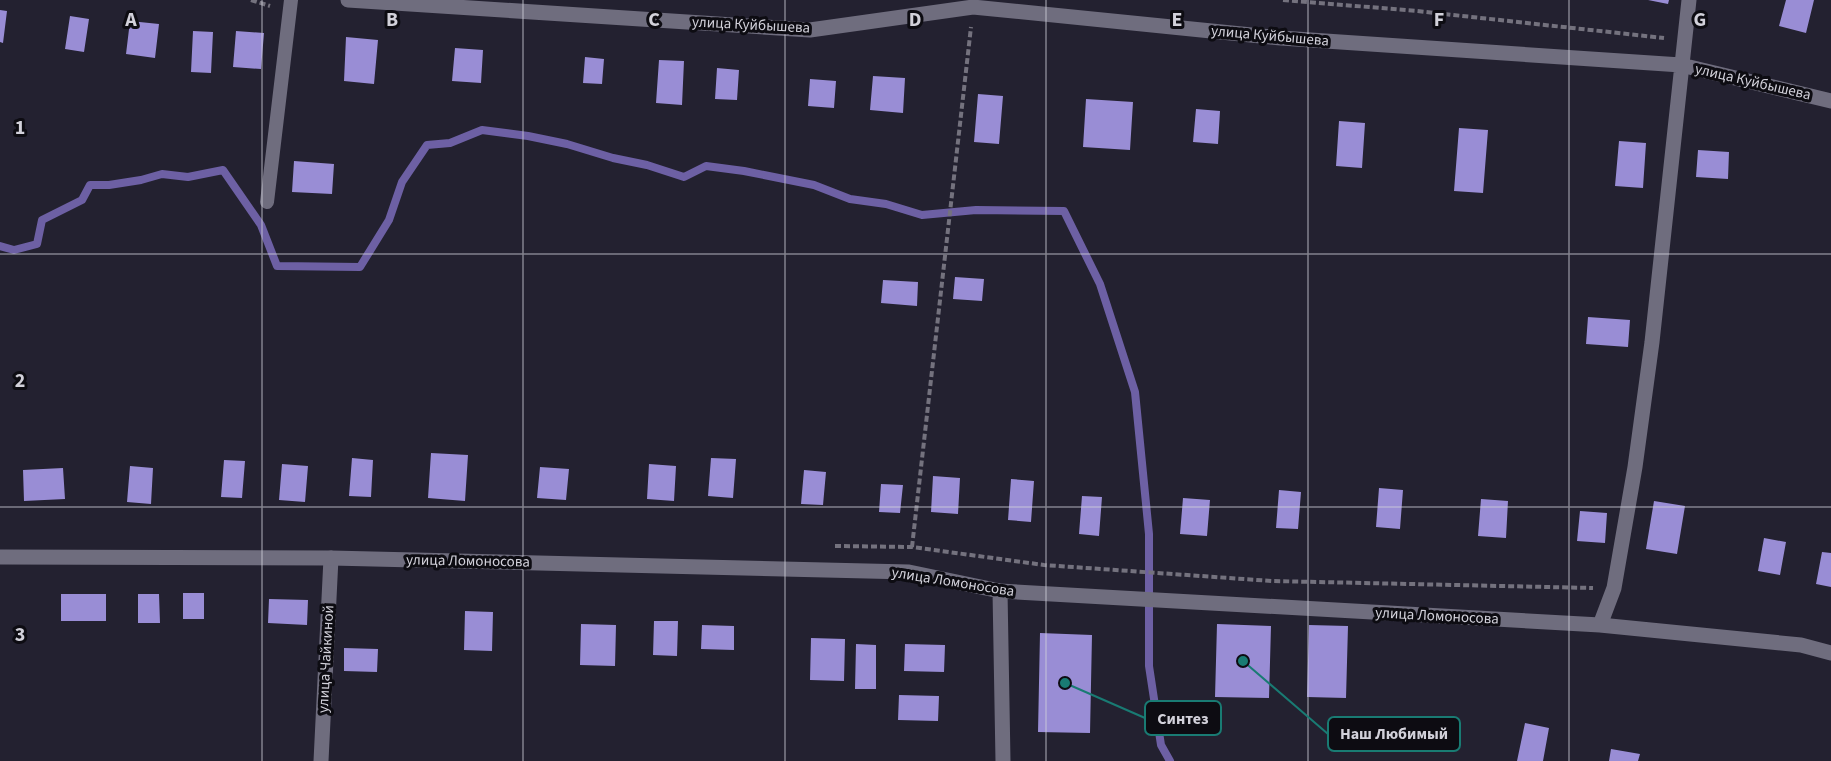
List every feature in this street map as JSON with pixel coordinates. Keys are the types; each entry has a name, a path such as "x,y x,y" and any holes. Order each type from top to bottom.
{"street":[{"name":"улица Куйбышева","path":"348,0 810,30 974,4 1281,38 1681,65 1831,101"},
{"path":"1600,625 1614,588 1635,467 1652,342 1689,0"},
{"name":"улица Ломоносова","path":"0,557 332,558 909,572 1000,591 1600,625 1802,645 1831,653"},
{"name":"улица Чайкиной","path":"321,761 332,558"},
{"path":"1000,591 1003,761"}],"lane":[{"path":"267,202 291,0"}],"path":[{"path":"251,0 275,8 276,0"},
{"path":"1283,0 1417,10 1662,37 1684,42"},
{"path":"909,572 974,4"}],"building":[{"path":"1648,0 1669,0 1668,4"},
{"path":"1786,0 1814,0 1806,33 1779,26"},
{"path":"0,10 7,11 3,43 0,42"},
{"path":"70,16 89,19 84,52 65,49"},
{"path":"130,21 159,24 155,58 126,54"},
{"path":"193,31 213,32 211,73 191,72"},
{"path":"236,31 264,33 261,69 233,67"},
{"path":"346,37 378,40 374,84 344,81"},
{"path":"455,48 483,50 481,83 452,81"},
{"path":"585,57 604,59 602,84 583,83"},
{"path":"659,60 684,61 682,105 656,103"},
{"path":"717,68 739,70 737,100 715,99"},
{"path":"873,76 905,78 903,113 870,110"},
{"path":"810,79 836,81 834,108 808,106"},
{"path":"978,94 1003,96 999,144 974,142"},
{"path":"1086,99 1133,102 1130,150 1083,147"},
{"path":"1196,109 1220,111 1218,144 1193,142"},
{"path":"1339,121 1365,123 1362,168 1336,166"},
{"path":"1459,128 1488,130 1483,193 1454,191"},
{"path":"1619,141 1646,143 1643,188 1615,186"},
{"path":"1698,150 1729,152 1728,179 1696,177"},
{"path":"294,161 334,164 332,194 292,192"},
{"path":"955,277 984,279 982,301 953,299"},
{"path":"883,280 918,282 917,306 881,303"},
{"path":"1588,317 1630,320 1628,347 1586,344"},
{"path":"431,453 468,455 465,501 428,498"},
{"path":"352,458 373,460 371,497 349,496"},
{"path":"711,458 736,459 733,498 708,496"},
{"path":"224,460 245,461 242,498 221,497"},
{"path":"282,464 308,466 305,502 279,500"},
{"path":"649,464 676,466 674,501 647,499"},
{"path":"130,466 153,468 151,504 127,502"},
{"path":"540,467 569,469 566,500 537,498"},
{"path":"63,468 65,499 24,501 23,470"},
{"path":"804,470 826,472 823,505 801,504"},
{"path":"933,476 960,478 958,514 931,512"},
{"path":"1011,479 1034,481 1031,522 1008,520"},
{"path":"881,484 903,485 900,513 879,512"},
{"path":"1379,488 1403,490 1400,529 1376,527"},
{"path":"1279,490 1301,492 1298,529 1276,528"},
{"path":"1082,496 1102,497 1099,536 1079,534"},
{"path":"1183,498 1210,500 1207,536 1180,534"},
{"path":"1481,499 1508,501 1506,538 1478,536"},
{"path":"1654,501 1685,506 1677,554 1646,549"},
{"path":"1580,511 1607,513 1605,543 1577,541"},
{"path":"1764,538 1786,542 1780,575 1758,571"},
{"path":"1822,552 1831,553 1831,587 1816,584"},
{"path":"183,593 204,593 204,619 183,619"},
{"path":"61,594 106,594 106,621 61,621"},
{"path":"138,594 159,594 160,623 138,623"},
{"path":"269,599 308,600 307,625 268,623"},
{"path":"465,611 493,612 492,651 464,650"},
{"path":"654,621 678,621 677,656 653,655"},
{"path":"581,624 616,625 615,666 580,665"},
{"path":"1217,624 1271,626 1269,698 1215,697"},
{"path":"702,625 734,626 734,650 701,649"},
{"path":"1309,625 1348,626 1346,698 1307,697"},
{"path":"1040,633 1092,635 1090,733 1038,732"},
{"path":"811,638 845,639 844,681 810,680"},
{"path":"856,644 876,645 876,689 855,689"},
{"path":"905,644 945,645 944,672 904,671"},
{"path":"344,648 378,649 377,672 344,671"},
{"path":"899,695 939,696 938,721 898,720"},
{"path":"1525,723 1549,728 1543,761 1517,761"},
{"path":"1611,749 1640,754 1638,761 1609,761"}],"waterway":[{"path":"0,246 14,250 37,244 42,220 82,200 90,185 109,185 162,174 188,177 223,170 261,225 277,266 360,267 389,220 402,182 427,145 450,143 482,130 567,144 684,177 706,166 744,171 814,185 850,199 886,204 922,215 976,210 1064,211 1100,284 1135,392 1149,534 1149,666 1161,745 1170,761"}],"place":[{"name":"Наш Любимый","path":"1243,661"},
{"name":"Синтез","path":"1065,683"}]}
